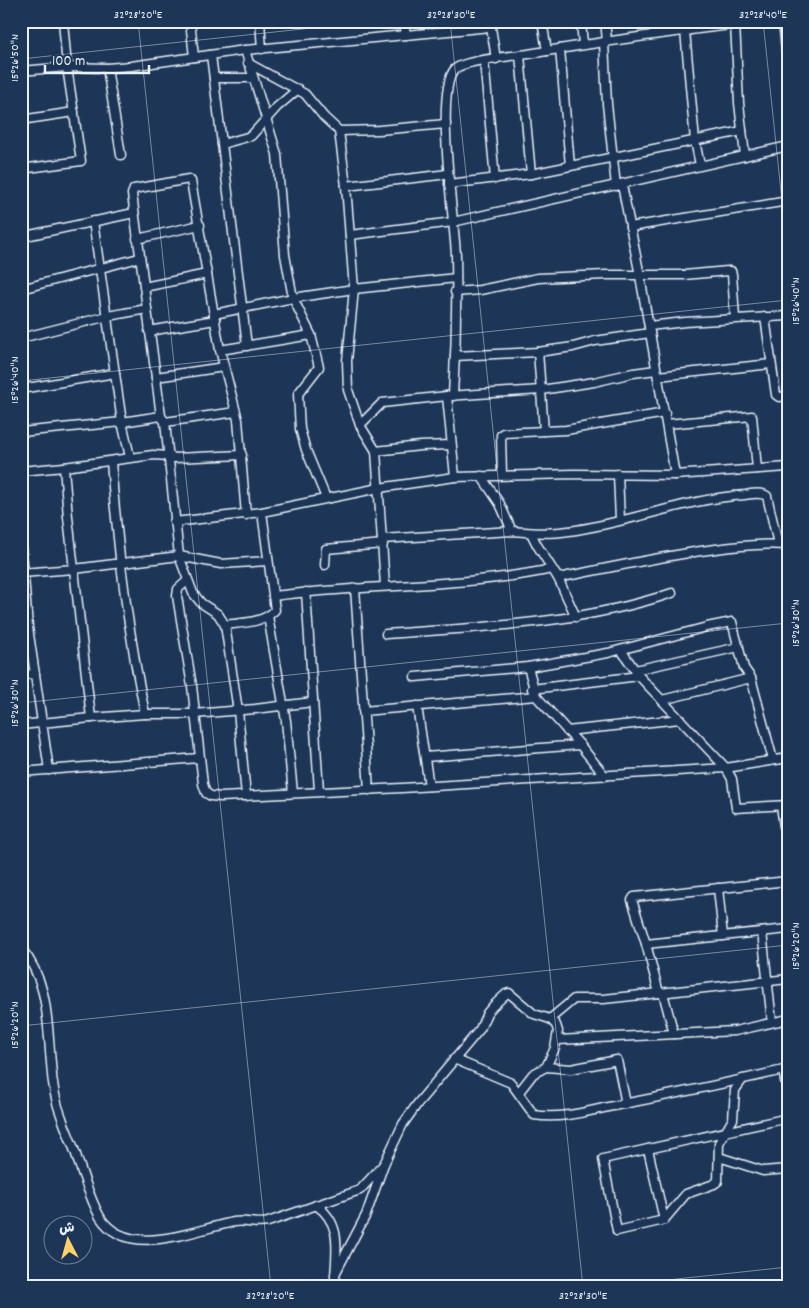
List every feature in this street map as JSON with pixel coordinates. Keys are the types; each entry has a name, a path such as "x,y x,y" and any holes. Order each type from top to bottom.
{"street":[{"path":"21,169 82,161 67,67 63,21"},
{"path":"190,21 194,57"},
{"path":"260,21 262,48"},
{"path":"404,21 406,35"},
{"path":"542,21 547,51"},
{"path":"581,21 583,45"},
{"path":"605,21 613,157 640,276 675,475"},
{"path":"455,477 451,445 450,396 455,356 456,278 446,124 450,75 461,65 484,60 605,41 764,21"},
{"path":"783,21 788,70"},
{"path":"21,71 67,67 107,68 132,66 262,48 406,35 464,25 491,24 496,59"},
{"path":"735,24 745,156"},
{"path":"685,31 695,141 700,165"},
{"path":"560,49 570,166"},
{"path":"245,50 252,78 277,154 285,255 293,298 310,335 319,367 298,394 300,429 306,450 326,498"},
{"path":"211,54 247,346"},
{"path":"520,55 531,174"},
{"path":"484,60 495,179"},
{"path":"248,63 305,94 339,131 346,186 354,288 347,361 348,390 360,425 376,451 385,586"},
{"path":"107,68 122,155"},
{"path":"214,78 252,78"},
{"path":"222,144 251,136 298,89"},
{"path":"21,120 74,112"},
{"path":"339,131 371,131 446,124"},
{"path":"449,184 531,174 742,132"},
{"path":"350,235 453,222 788,146"},
{"path":"346,186 448,174"},
{"path":"246,514 242,455 236,412 220,350 191,181 189,179 134,189 132,194 139,258 169,456 178,556 187,582 197,599 218,614 224,625 238,711 246,796"},
{"path":"630,227 788,201"},
{"path":"21,237 134,213"},
{"path":"93,221 122,422 130,457"},
{"path":"137,239 200,225"},
{"path":"21,289 139,258"},
{"path":"455,292 480,290 538,278 606,275 640,276 731,271 736,318"},
{"path":"144,287 207,274"},
{"path":"149,331 293,298 354,288 456,278"},
{"path":"21,338 108,316 147,309"},
{"path":"455,356 538,352 573,347 649,330 736,318 788,316"},
{"path":"766,317 776,395 777,397 788,396"},
{"path":"220,350 310,335"},
{"path":"538,352 544,431"},
{"path":"360,425 382,403 541,390 594,382 633,373 657,373 772,364"},
{"path":"156,377 224,367"},
{"path":"21,389 115,373"},
{"path":"21,432 236,412"},
{"path":"502,475 502,434 580,428 665,413"},
{"path":"667,424 752,416 757,469"},
{"path":"376,451 451,445"},
{"path":"21,471 111,461 130,457 169,456 175,458 242,455"},
{"path":"111,461 120,562 135,663 145,714"},
{"path":"64,467 90,718"},
{"path":"174,522 262,512 379,488 455,477 502,475 675,475 757,469 788,469"},
{"path":"618,474 620,520"},
{"path":"481,476 500,504 512,531"},
{"path":"325,565 326,549 382,542 512,531 531,533 570,531 698,501 730,496 765,494 778,544"},
{"path":"224,625 252,621 268,616 275,610 262,512"},
{"path":"531,533 537,546 558,578 576,617"},
{"path":"21,538 25,627 35,674 49,770"},
{"path":"558,578 734,546 778,544 788,546"},
{"path":"23,573 74,569 178,556 221,564 268,561"},
{"path":"274,596 355,588 485,580 552,569"},
{"path":"187,582 178,589 177,596 188,660 203,784 206,793 212,796 369,790 606,776 726,768 788,758"},
{"path":"355,588 369,790"},
{"path":"306,592 319,791"},
{"path":"386,634 576,617 638,605 672,593"},
{"path":"268,616 283,705 293,793"},
{"path":"415,677 528,667 621,650 730,621 733,624 744,668 750,678 773,760"},
{"path":"363,711 534,692 637,673 739,647"},
{"path":"621,650 637,673 726,768 732,779 736,808 785,805 788,854"},
{"path":"528,667 534,692 606,776"},
{"path":"21,675 35,674"},
{"path":"662,700 750,678"},
{"path":"21,725 145,714 194,714 238,711 313,702"},
{"path":"418,706 429,786"},
{"path":"567,731 680,719"},
{"path":"425,757 580,745"},
{"path":"21,772 199,758"},
{"path":"674,1034 632,900 634,897 788,881"},
{"path":"718,888 723,936"},
{"path":"646,944 788,930"},
{"path":"762,932 772,1022"},
{"path":"21,948 30,959 41,980 46,1009 52,1082 61,1117 87,1189 101,1218 112,1230 126,1238 141,1241 167,1238 236,1222 259,1224 268,1222 345,1197 360,1190 384,1164"},
{"path":"550,1019 574,999 604,999 767,982 788,978"},
{"path":"335,1274 366,1215 384,1164 403,1124 480,1029 493,1006 506,994 512,994 534,1014 550,1019 556,1025 558,1040 546,1067"},
{"path":"558,1040 735,1031 788,1020"},
{"path":"454,1059 508,1081 519,1092 533,1114 536,1115 561,1116 785,1070 788,1094"},
{"path":"519,1092 533,1074 546,1067 571,1069 617,1060 626,1104"},
{"path":"743,1079 734,1090 734,1115 725,1131 719,1143 718,1181 686,1194 664,1220 620,1232 617,1231 603,1159 725,1131 788,1118"},
{"path":"648,1149 664,1220"},
{"path":"719,1157 763,1171 788,1168"},
{"path":"316,1205 324,1210 331,1220 336,1234 335,1287"}]}
